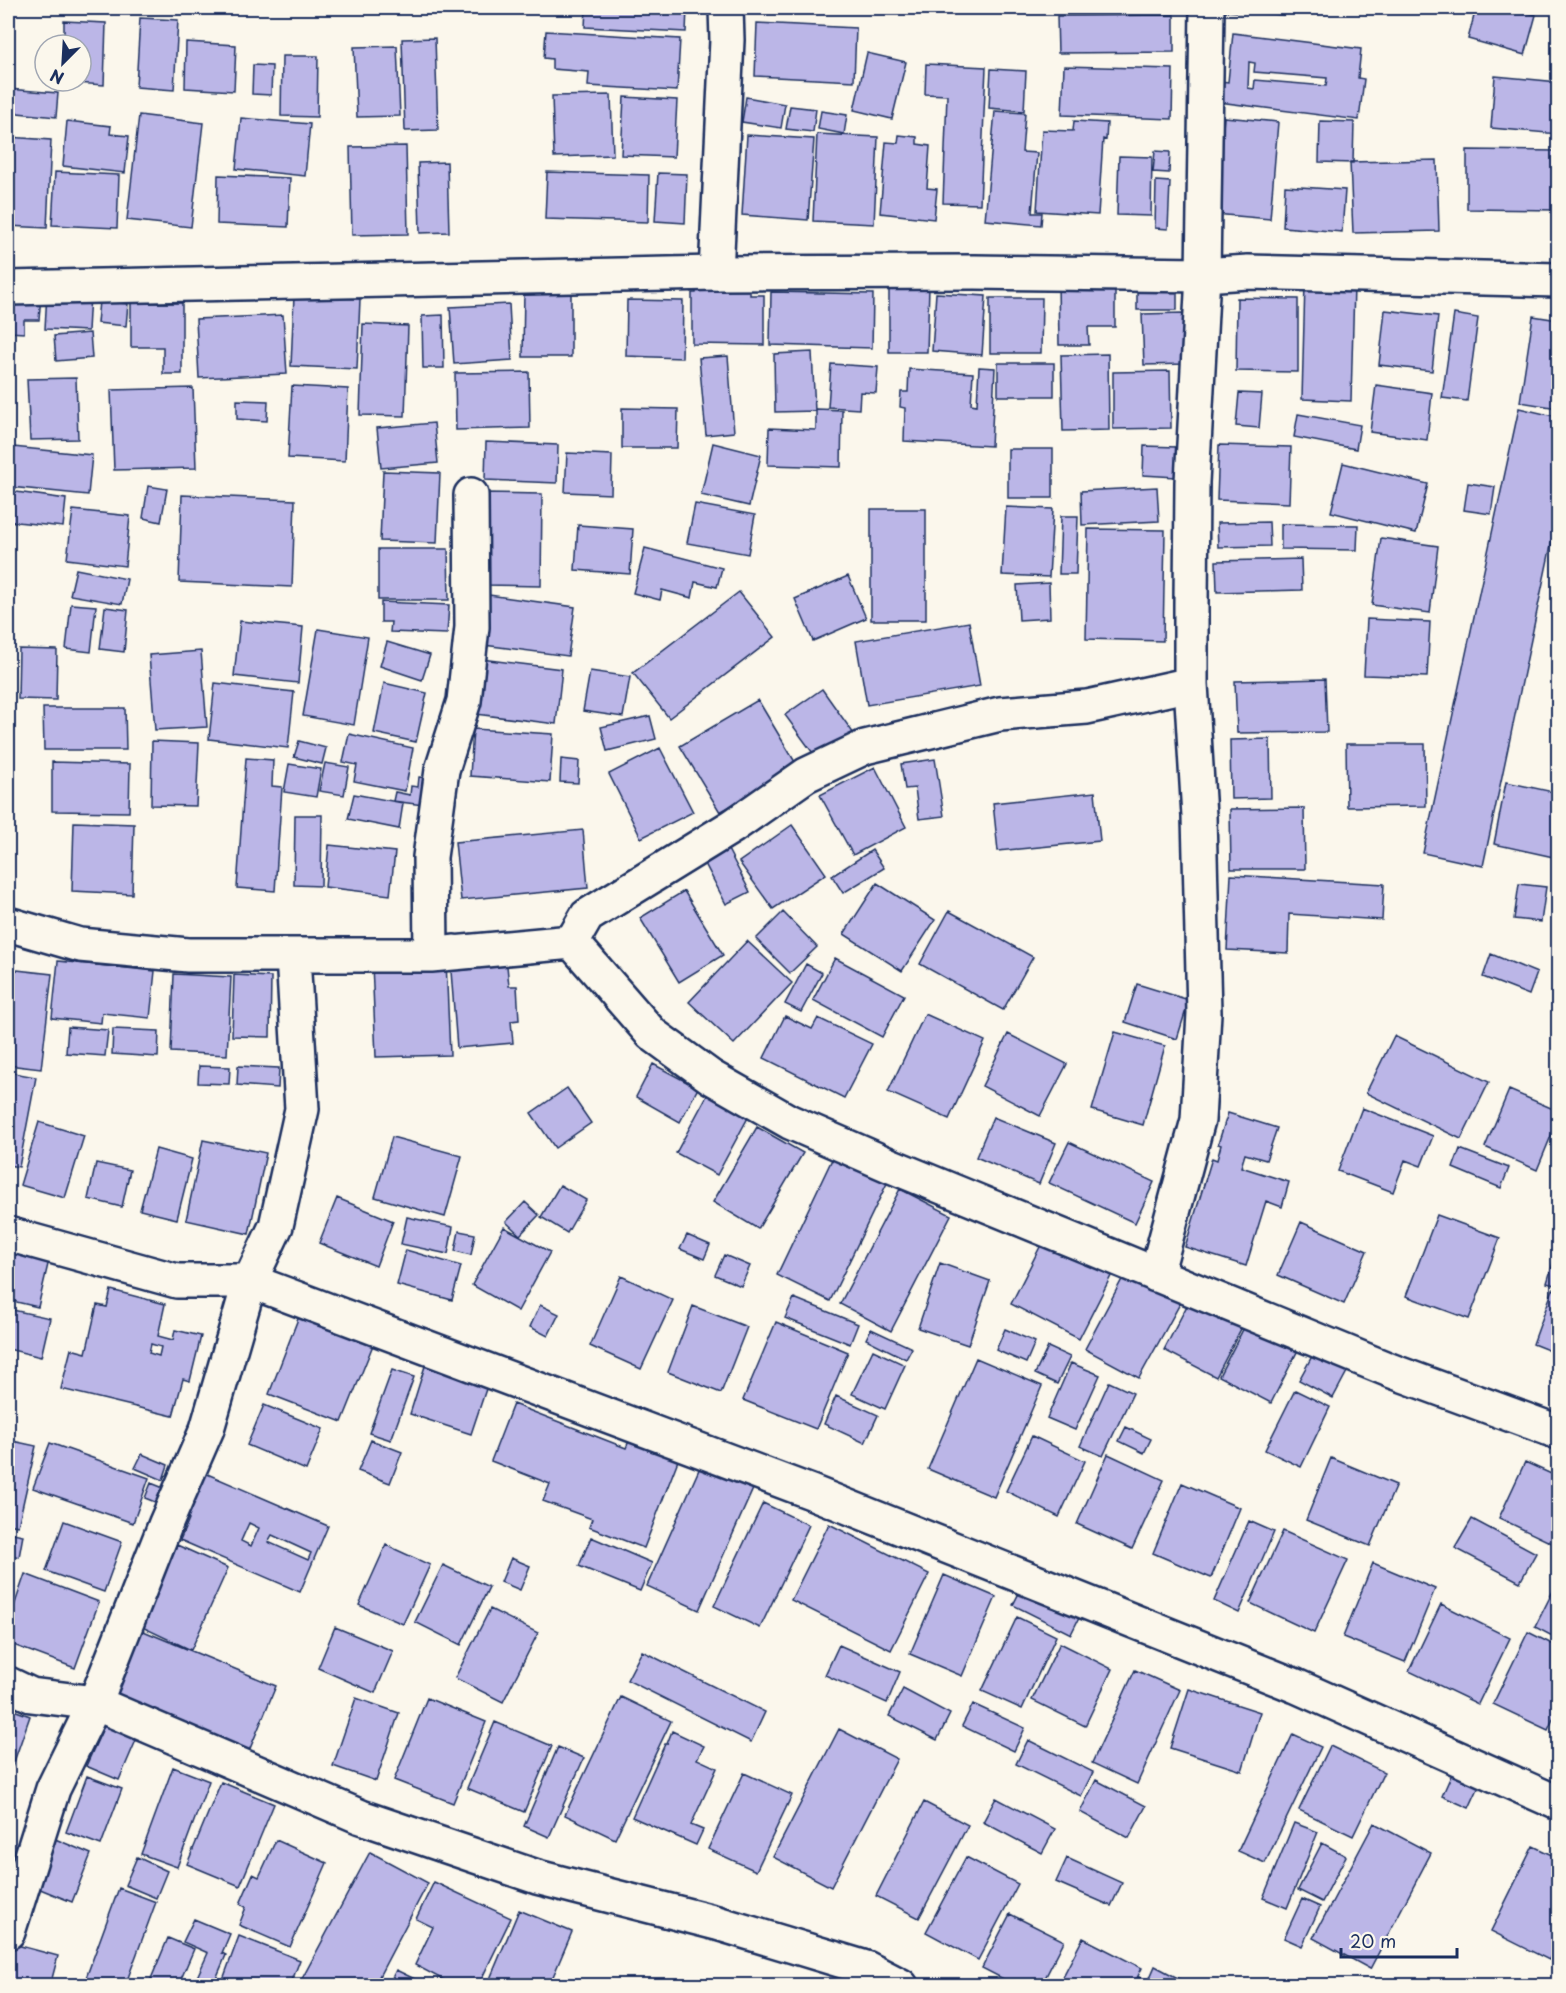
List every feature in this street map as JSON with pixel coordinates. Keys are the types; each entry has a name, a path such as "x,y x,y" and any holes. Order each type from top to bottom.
{"street":[{"path":"716,273 727,40 726,8"},
{"path":"1156,1275 1198,1120 1204,1001 1199,816 1191,684 1192,482 1203,275 1207,8"},
{"path":"8,288 716,273 975,272 1203,275 1260,272 1558,280"},
{"path":"431,955 430,857 442,770 464,701 472,627 471,495"},
{"path":"572,942 587,916 733,826 806,775 865,747 1000,714 1087,707 1191,684"},
{"path":"8,924 80,945 188,955 431,955 572,942"},
{"path":"572,942 652,1034 711,1077 790,1122 878,1161 1392,1371 1558,1432"},
{"path":"8,1932 53,1789 95,1703 166,1523 207,1430 250,1281 276,1226 302,1109 293,956"},
{"path":"8,1234 177,1281 250,1281 536,1387 866,1514 1296,1686 1558,1803"},
{"path":"8,1684 31,1695 95,1703 361,1817 537,1877 717,1923 866,1968 901,1986"}],"building":[{"path":"586,8 687,8 686,32 585,27"},
{"path":"766,8 814,8 814,10 766,12"},
{"path":"1055,8 1174,8 1174,11 1055,11"},
{"path":"1226,8 1286,8 1285,15 1226,11"},
{"path":"1476,8 1510,8 1536,15 1525,55 1468,39"},
{"path":"1174,15 1174,52 1058,53 1057,16"},
{"path":"140,18 178,20 174,90 136,87"},
{"path":"64,21 106,23 104,85 93,84 93,33 64,33"},
{"path":"757,23 856,28 854,81 755,76"},
{"path":"546,31 680,39 677,91 588,86 589,72 552,69 552,59 544,58"},
{"path":"1233,33 1361,49 1358,78 1364,79 1359,120 1219,102 1221,81 1228,82","holes":["1249,62 1255,63 1254,72 1327,78 1326,86 1255,80 1254,89 1248,88"]},
{"path":"435,38 438,130 405,131 402,39"},
{"path":"186,42 236,45 234,91 185,88"},
{"path":"397,46 400,116 357,117 354,47"},
{"path":"867,53 906,62 892,119 854,110"},
{"path":"282,56 318,56 317,117 281,116"},
{"path":"926,64 986,67 980,204 943,203 947,95 925,94"},
{"path":"253,65 272,66 271,95 252,94"},
{"path":"1064,66 1173,69 1172,119 1062,115"},
{"path":"991,69 1026,71 1024,111 989,108"},
{"path":"1495,76 1558,82 1558,134 1491,128"},
{"path":"8,89 33,91 33,93 58,93 56,117 8,112"},
{"path":"611,95 613,155 554,157 552,96"},
{"path":"624,97 677,100 674,157 621,155"},
{"path":"746,97 785,104 781,128 742,122"},
{"path":"790,106 816,109 813,132 786,129"},
{"path":"821,111 847,115 844,134 818,129"},
{"path":"995,111 1025,113 1022,152 1037,153 1032,213 1042,213 1041,225 985,220"},
{"path":"139,115 203,123 191,227 127,220"},
{"path":"1224,117 1278,122 1270,219 1215,214"},
{"path":"241,118 310,124 305,176 236,169"},
{"path":"67,121 111,126 110,134 129,136 125,173 63,166"},
{"path":"1074,121 1107,123 1106,140 1103,139 1098,215 1037,211 1042,130 1073,131"},
{"path":"1320,121 1354,122 1353,163 1319,162"},
{"path":"817,134 878,137 874,224 813,221"},
{"path":"747,135 814,139 808,220 742,215"},
{"path":"899,135 917,137 917,144 930,146 927,188 937,189 934,219 880,213 886,142 898,143"},
{"path":"8,137 51,140 47,228 8,226"},
{"path":"406,146 408,234 352,235 350,147"},
{"path":"1467,150 1558,151 1558,210 1467,209"},
{"path":"1155,151 1170,152 1169,173 1153,172"},
{"path":"1119,156 1152,157 1151,216 1117,215"},
{"path":"1437,160 1439,231 1353,233 1350,162"},
{"path":"447,162 449,232 420,233 418,163"},
{"path":"55,172 119,175 117,228 52,225"},
{"path":"547,172 649,175 648,222 545,219"},
{"path":"658,173 687,174 685,223 655,221"},
{"path":"218,175 290,178 288,227 217,224"},
{"path":"1156,181 1170,182 1168,229 1155,228"},
{"path":"1285,186 1345,190 1342,232 1283,227"},
{"path":"1058,281 1115,281 1115,327 1088,327 1089,345 1059,345"},
{"path":"1137,283 1177,283 1177,310 1137,310"},
{"path":"1305,283 1354,285 1351,401 1302,399"},
{"path":"697,284 750,285 750,295 764,295 764,345 692,344 692,293 696,293"},
{"path":"889,286 929,287 927,352 889,352"},
{"path":"524,289 571,289 571,357 523,357"},
{"path":"47,292 90,294 88,331 45,329"},
{"path":"771,292 873,294 872,348 770,345"},
{"path":"8,293 41,295 39,320 24,320 24,333 8,332"},
{"path":"936,293 986,296 982,355 932,351"},
{"path":"294,296 360,299 357,369 291,366"},
{"path":"990,298 1042,298 1041,353 990,353"},
{"path":"1237,298 1298,299 1298,372 1236,371"},
{"path":"627,300 683,301 682,358 626,356"},
{"path":"99,301 128,304 126,326 97,323"},
{"path":"131,303 182,303 182,374 163,374 163,347 131,347"},
{"path":"509,304 512,360 454,364 450,307"},
{"path":"1385,310 1438,316 1432,371 1379,365"},
{"path":"1184,313 1186,364 1144,365 1142,314"},
{"path":"1454,314 1478,318 1467,401 1442,398"},
{"path":"283,315 287,374 199,378 196,319"},
{"path":"443,315 444,368 423,368 422,316"},
{"path":"1533,316 1558,320 1558,408 1520,402"},
{"path":"363,324 408,326 405,416 360,415"},
{"path":"90,333 92,358 56,361 54,336"},
{"path":"812,352 815,411 775,412 774,354"},
{"path":"1108,354 1109,430 1063,431 1061,355"},
{"path":"728,356 734,432 706,435 699,358"},
{"path":"998,363 1054,363 1054,396 998,396"},
{"path":"831,364 878,367 876,393 860,392 859,409 828,407"},
{"path":"979,367 995,368 991,446 904,441 905,408 900,407 901,392 908,392 909,369 973,373 971,404 977,405"},
{"path":"1170,371 1171,428 1113,429 1113,372"},
{"path":"529,372 530,428 456,430 455,373"},
{"path":"76,378 78,439 30,440 27,379"},
{"path":"1376,385 1432,393 1427,440 1370,432"},
{"path":"292,386 348,389 345,461 288,458"},
{"path":"193,388 196,468 114,470 111,390"},
{"path":"1239,393 1262,394 1259,428 1236,426"},
{"path":"237,400 268,401 267,421 237,419"},
{"path":"622,408 678,409 677,448 622,448"},
{"path":"1519,408 1558,417 1558,512 1483,866 1423,853"},
{"path":"816,409 842,410 841,467 768,465 769,428 816,430"},
{"path":"1298,414 1360,425 1356,449 1294,437"},
{"path":"434,423 438,463 381,468 377,428"},
{"path":"486,442 558,445 557,483 485,480"},
{"path":"713,443 761,455 749,506 701,495"},
{"path":"1219,445 1291,447 1289,503 1217,500"},
{"path":"1144,446 1177,447 1176,477 1143,475"},
{"path":"13,447 92,455 88,495 10,487"},
{"path":"1008,449 1053,449 1053,498 1008,498"},
{"path":"567,453 612,455 611,494 565,492"},
{"path":"1343,463 1428,484 1416,533 1331,512"},
{"path":"383,471 440,473 437,543 380,541"},
{"path":"1468,483 1495,487 1491,514 1464,510"},
{"path":"148,486 167,489 161,522 143,518"},
{"path":"1157,487 1159,521 1082,525 1081,491"},
{"path":"9,491 66,499 63,527 8,521"},
{"path":"484,493 542,494 541,586 483,585"},
{"path":"182,495 295,500 292,587 179,582"},
{"path":"695,504 755,515 748,554 687,543"},
{"path":"1006,507 1053,509 1049,577 1002,575"},
{"path":"871,509 926,509 926,620 871,620"},
{"path":"73,510 130,516 125,566 67,559"},
{"path":"1061,516 1078,516 1076,574 1059,574"},
{"path":"1269,522 1270,546 1218,547 1217,523"},
{"path":"1281,524 1358,525 1357,550 1281,549"},
{"path":"578,525 633,529 630,574 575,570"},
{"path":"1088,529 1165,530 1163,641 1086,639"},
{"path":"1381,538 1438,546 1430,613 1372,605"},
{"path":"645,548 722,568 717,587 695,582 692,598 662,590 660,600 633,593"},
{"path":"378,549 448,549 449,600 378,600"},
{"path":"1301,559 1302,590 1217,592 1216,561"},
{"path":"76,569 127,579 122,604 70,595"},
{"path":"848,576 866,618 813,641 795,599"},
{"path":"1049,583 1050,618 1019,620 1017,585"},
{"path":"739,592 775,637 669,718 633,673"},
{"path":"482,594 575,607 568,656 476,644"},
{"path":"381,602 449,605 447,634 390,632 391,622 381,622"},
{"path":"71,604 96,606 91,652 66,649"},
{"path":"105,607 128,610 124,652 100,649"},
{"path":"1367,619 1430,622 1427,677 1364,675"},
{"path":"240,621 303,627 298,683 234,676"},
{"path":"969,622 980,686 867,705 856,641"},
{"path":"318,629 368,637 354,725 303,716"},
{"path":"387,642 430,655 422,680 380,666"},
{"path":"19,649 57,650 56,700 18,699"},
{"path":"201,651 207,727 155,730 149,655"},
{"path":"481,659 562,669 556,724 476,714"},
{"path":"590,671 630,677 623,717 583,711"},
{"path":"1325,679 1327,732 1237,733 1235,681"},
{"path":"215,683 294,692 288,748 209,739"},
{"path":"384,683 427,693 416,742 374,733"},
{"path":"822,689 854,734 818,760 785,715"},
{"path":"758,700 798,767 720,812 680,746"},
{"path":"43,708 125,708 126,750 44,750"},
{"path":"650,716 656,739 607,751 601,727"},
{"path":"473,729 553,734 550,782 470,776"},
{"path":"349,734 413,748 405,791 354,781 357,765 343,762"},
{"path":"1270,739 1271,798 1231,799 1230,740"},
{"path":"152,741 199,743 196,806 151,805"},
{"path":"299,741 326,748 322,764 294,757"},
{"path":"1346,744 1425,744 1426,806 1347,807"},
{"path":"660,748 693,812 641,838 609,774"},
{"path":"246,758 273,760 272,786 282,787 275,891 237,888"},
{"path":"561,759 579,761 578,783 560,782"},
{"path":"935,759 944,816 919,819 915,788 905,789 901,764"},
{"path":"52,762 130,764 129,812 52,811"},
{"path":"325,763 349,767 344,795 319,791"},
{"path":"289,764 321,769 316,797 284,792"},
{"path":"875,767 906,827 853,855 820,795"},
{"path":"419,777 434,779 423,805 393,801 395,792 410,795 411,786 418,787"},
{"path":"1506,782 1558,793 1558,858 1494,844"},
{"path":"1095,792 1100,841 998,851 993,803"},
{"path":"354,794 403,803 399,829 348,819"},
{"path":"1304,808 1305,869 1231,869 1230,809"},
{"path":"295,815 322,815 321,886 294,885"},
{"path":"74,822 134,824 132,894 72,891"},
{"path":"792,825 826,874 773,909 739,862"},
{"path":"583,830 588,888 461,900 455,842"},
{"path":"724,842 750,892 726,904 700,854"},
{"path":"329,845 395,852 390,895 325,887"},
{"path":"872,850 884,868 843,893 832,876"},
{"path":"1231,875 1384,884 1382,920 1289,914 1288,953 1227,950"},
{"path":"877,883 935,920 902,971 844,934"},
{"path":"1519,884 1546,887 1541,922 1514,919"},
{"path":"684,891 723,955 679,982 640,918"},
{"path":"949,911 1033,957 1003,1010 920,964"},
{"path":"783,912 817,947 790,973 756,939"},
{"path":"747,941 792,983 734,1044 689,1002"},
{"path":"1491,954 1537,973 1529,995 1483,977"},
{"path":"835,958 904,995 882,1037 813,1000"},
{"path":"58,961 155,971 150,1018 102,1013 101,1023 52,1018"},
{"path":"446,961 450,1055 376,1057 372,964"},
{"path":"806,964 822,973 801,1012 785,1004"},
{"path":"507,966 509,986 517,986 519,1020 511,1021 513,1043 457,1048 451,971"},
{"path":"8,969 52,974 41,1069 8,1065"},
{"path":"174,974 231,977 227,1055 171,1052"},
{"path":"234,975 271,977 270,1037 232,1036"},
{"path":"1137,984 1189,1000 1177,1039 1125,1022"},
{"path":"925,1014 985,1041 949,1119 888,1092"},
{"path":"785,1016 812,1029 818,1018 872,1044 844,1098 764,1058"},
{"path":"68,1027 108,1030 105,1056 66,1053"},
{"path":"113,1029 159,1031 158,1057 112,1054"},
{"path":"1115,1032 1165,1046 1143,1125 1092,1110"},
{"path":"1008,1034 1067,1064 1040,1116 982,1086"},
{"path":"1394,1036 1489,1082 1461,1139 1366,1093"},
{"path":"653,1064 698,1088 680,1122 636,1097"},
{"path":"199,1066 230,1067 229,1084 198,1083"},
{"path":"238,1066 279,1068 278,1088 237,1085"},
{"path":"8,1072 36,1077 19,1167 8,1165"},
{"path":"567,1088 591,1123 555,1148 531,1113"},
{"path":"710,1090 751,1112 717,1175 676,1153"},
{"path":"1509,1090 1558,1111 1558,1119 1537,1170 1485,1147"},
{"path":"1362,1108 1433,1136 1421,1166 1405,1160 1393,1192 1338,1171"},
{"path":"1228,1113 1277,1128 1266,1160 1245,1154 1241,1167 1289,1182 1282,1207 1266,1201 1246,1266 1185,1247 1212,1158 1217,1160 1221,1145 1218,1144"},
{"path":"993,1117 1056,1143 1039,1184 976,1157"},
{"path":"39,1122 84,1136 65,1198 20,1185"},
{"path":"757,1127 803,1153 758,1229 713,1202"},
{"path":"392,1137 462,1156 445,1217 375,1197"},
{"path":"203,1140 266,1153 249,1234 186,1220"},
{"path":"1069,1142 1154,1182 1135,1223 1049,1183"},
{"path":"156,1149 192,1159 177,1219 140,1210"},
{"path":"1460,1149 1509,1168 1501,1188 1453,1168"},
{"path":"835,1153 889,1179 830,1301 777,1275"},
{"path":"96,1163 130,1170 122,1207 88,1199"},
{"path":"560,1185 586,1200 567,1233 541,1217"},
{"path":"900,1189 951,1215 891,1331 840,1304"},
{"path":"337,1198 393,1221 376,1266 319,1243"},
{"path":"525,1202 539,1215 520,1235 506,1222"},
{"path":"1437,1215 1500,1238 1469,1319 1406,1296"},
{"path":"407,1217 453,1227 448,1254 401,1244"},
{"path":"1301,1222 1367,1251 1344,1304 1278,1275"},
{"path":"504,1227 550,1252 518,1311 472,1285"},
{"path":"459,1231 475,1234 471,1255 455,1251"},
{"path":"687,1235 710,1245 704,1259 680,1249"},
{"path":"1043,1241 1111,1276 1079,1339 1011,1304"},
{"path":"1558,1247 1558,1286 1547,1283"},
{"path":"8,1250 49,1260 38,1307 8,1300"},
{"path":"406,1250 461,1266 452,1300 397,1285"},
{"path":"724,1255 750,1266 741,1286 715,1275"},
{"path":"940,1263 990,1281 968,1345 918,1328"},
{"path":"1127,1270 1182,1300 1139,1378 1085,1349"},
{"path":"621,1276 673,1300 641,1369 590,1346"},
{"path":"1553,1289 1558,1291 1558,1354 1533,1344"},
{"path":"111,1290 165,1304 158,1336 173,1340 175,1330 201,1336 190,1381 183,1379 173,1416 61,1389 71,1349 86,1353 97,1305 107,1307","holes":["151,1344 161,1347 159,1356 149,1353"]},
{"path":"1193,1294 1245,1321 1216,1377 1164,1350"},
{"path":"794,1298 858,1324 850,1344 785,1318"},
{"path":"540,1305 559,1314 548,1336 530,1327"},
{"path":"693,1306 747,1327 721,1393 668,1372"},
{"path":"8,1309 50,1318 41,1357 8,1349"},
{"path":"301,1311 375,1340 342,1422 269,1394"},
{"path":"1248,1320 1300,1346 1271,1403 1219,1376"},
{"path":"776,1322 848,1352 816,1429 743,1400"},
{"path":"871,1329 912,1348 906,1359 866,1339"},
{"path":"1005,1329 1035,1342 1026,1363 996,1350"},
{"path":"1048,1347 1070,1357 1057,1384 1035,1374"},
{"path":"1316,1349 1349,1368 1333,1398 1299,1380"},
{"path":"873,1350 905,1365 885,1409 852,1394"},
{"path":"976,1358 1042,1386 994,1497 928,1469"},
{"path":"1071,1363 1100,1375 1075,1430 1047,1418"},
{"path":"425,1366 487,1386 471,1434 410,1414"},
{"path":"392,1370 414,1377 391,1440 369,1433"},
{"path":"1109,1382 1133,1393 1103,1456 1080,1446"},
{"path":"1295,1390 1330,1407 1301,1467 1265,1450"},
{"path":"836,1396 878,1415 865,1443 824,1424"},
{"path":"513,1404 626,1448 633,1431 682,1450 644,1548 589,1527 592,1519 543,1501 550,1484 491,1461"},
{"path":"264,1405 323,1429 306,1470 247,1445"},
{"path":"1126,1427 1151,1439 1144,1453 1119,1441"},
{"path":"1032,1436 1085,1461 1059,1517 1006,1491"},
{"path":"8,1440 36,1446 18,1526 8,1524"},
{"path":"371,1440 402,1452 390,1483 358,1471"},
{"path":"50,1443 149,1478 133,1523 33,1488"},
{"path":"142,1454 168,1465 163,1480 135,1468"},
{"path":"1108,1454 1164,1480 1132,1549 1077,1524"},
{"path":"705,1456 757,1480 699,1610 647,1586"},
{"path":"1331,1458 1396,1485 1370,1546 1306,1520"},
{"path":"1525,1462 1558,1477 1558,1546 1499,1518"},
{"path":"205,1473 328,1526 300,1592 180,1540 189,1519 183,1517","holes":["249,1523 259,1528 251,1546 241,1541","272,1535 311,1553 308,1560 268,1542"]},
{"path":"151,1483 166,1489 160,1504 145,1498"},
{"path":"1182,1483 1240,1508 1211,1578 1153,1553"},
{"path":"763,1503 809,1525 760,1628 714,1606"},
{"path":"1472,1519 1536,1553 1520,1582 1455,1548"},
{"path":"64,1521 122,1542 104,1592 46,1571"},
{"path":"1249,1521 1274,1532 1239,1613 1214,1601"},
{"path":"829,1524 929,1574 891,1650 791,1600"},
{"path":"1283,1531 1348,1560 1314,1633 1250,1603"},
{"path":"8,1532 23,1535 19,1557 8,1554"},
{"path":"591,1537 652,1563 640,1591 579,1566"},
{"path":"177,1545 228,1568 191,1650 140,1626"},
{"path":"386,1545 430,1565 403,1624 359,1605"},
{"path":"511,1558 530,1566 520,1590 501,1582"},
{"path":"1373,1563 1435,1589 1405,1662 1343,1637"},
{"path":"443,1565 489,1587 461,1645 415,1622"},
{"path":"25,1574 99,1602 75,1668 8,1643 8,1624"},
{"path":"944,1575 996,1597 962,1676 910,1654"},
{"path":"1025,1581 1083,1610 1071,1634 1013,1605"},
{"path":"1558,1581 1558,1639 1535,1627"},
{"path":"1441,1604 1510,1638 1478,1704 1409,1671"},
{"path":"490,1609 538,1633 503,1702 455,1678"},
{"path":"1017,1617 1056,1636 1022,1709 982,1691"},
{"path":"335,1627 393,1651 375,1693 318,1668"},
{"path":"141,1630 276,1686 249,1751 115,1695"},
{"path":"1528,1632 1558,1647 1558,1708 1548,1730 1493,1704"},
{"path":"1060,1643 1112,1669 1085,1726 1032,1700"},
{"path":"839,1645 900,1672 887,1703 825,1675"},
{"path":"642,1651 765,1712 751,1742 627,1680"},
{"path":"1135,1670 1180,1690 1137,1784 1092,1763"},
{"path":"903,1689 950,1714 937,1740 889,1716"},
{"path":"1189,1689 1260,1712 1242,1771 1170,1748"},
{"path":"621,1697 671,1721 615,1839 565,1815"},
{"path":"356,1698 399,1713 376,1781 333,1766"},
{"path":"427,1698 486,1722 453,1803 394,1780"},
{"path":"973,1704 1025,1728 1014,1751 962,1726"},
{"path":"8,1708 30,1716 8,1779"},
{"path":"108,1717 140,1731 119,1780 86,1766"},
{"path":"495,1722 552,1746 524,1812 467,1788"},
{"path":"839,1729 897,1759 831,1887 773,1857"},
{"path":"672,1731 704,1746 697,1759 717,1768 691,1825 703,1830 696,1845 632,1817"},
{"path":"1293,1734 1321,1747 1265,1863 1238,1851"},
{"path":"1028,1740 1093,1772 1081,1796 1016,1764"},
{"path":"1330,1746 1384,1772 1353,1836 1299,1810"},
{"path":"558,1747 584,1758 549,1837 524,1826"},
{"path":"173,1767 209,1781 177,1867 141,1854"},
{"path":"1454,1769 1481,1782 1469,1808 1442,1796"},
{"path":"744,1773 792,1795 756,1871 708,1849"},
{"path":"87,1776 122,1789 101,1845 66,1832"},
{"path":"1096,1780 1146,1806 1129,1838 1080,1812"},
{"path":"221,1782 274,1804 240,1886 187,1864"},
{"path":"996,1798 1055,1829 1042,1853 983,1822"},
{"path":"924,1802 968,1825 919,1918 876,1896"},
{"path":"1294,1823 1318,1832 1287,1908 1263,1898"},
{"path":"1374,1823 1431,1853 1370,1969 1313,1938"},
{"path":"48,1836 91,1854 72,1902 28,1884"},
{"path":"276,1840 327,1863 290,1947 239,1925 246,1907 240,1904 253,1874 259,1877"},
{"path":"1322,1843 1346,1856 1322,1902 1298,1890"},
{"path":"1533,1846 1558,1858 1558,1940 1549,1960 1491,1931"},
{"path":"370,1852 428,1883 374,1986 315,1986 302,1979"},
{"path":"137,1857 167,1871 156,1898 125,1885"},
{"path":"966,1857 1018,1884 978,1960 926,1932"},
{"path":"1067,1858 1122,1883 1111,1906 1056,1882"},
{"path":"434,1882 511,1918 478,1986 455,1986 415,1965 433,1927 416,1919"},
{"path":"119,1888 156,1902 125,1986 83,1986"},
{"path":"1302,1899 1320,1907 1302,1946 1284,1938"},
{"path":"519,1910 572,1932 549,1986 487,1986"},
{"path":"1010,1914 1064,1941 1041,1986 1017,1986 982,1968"},
{"path":"194,1919 230,1934 222,1953 226,1955 213,1986 193,1986 208,1953 183,1942"},
{"path":"239,1936 300,1960 290,1986 221,1985"},
{"path":"168,1938 194,1949 178,1986 148,1986"},
{"path":"1083,1938 1142,1968 1133,1986 1058,1986"},
{"path":"13,1944 58,1956 50,1986 8,1986 8,1966"},
{"path":"1155,1966 1193,1986 1135,1986 1139,1977 1148,1982"},
{"path":"396,1970 429,1986 388,1986"}]}
